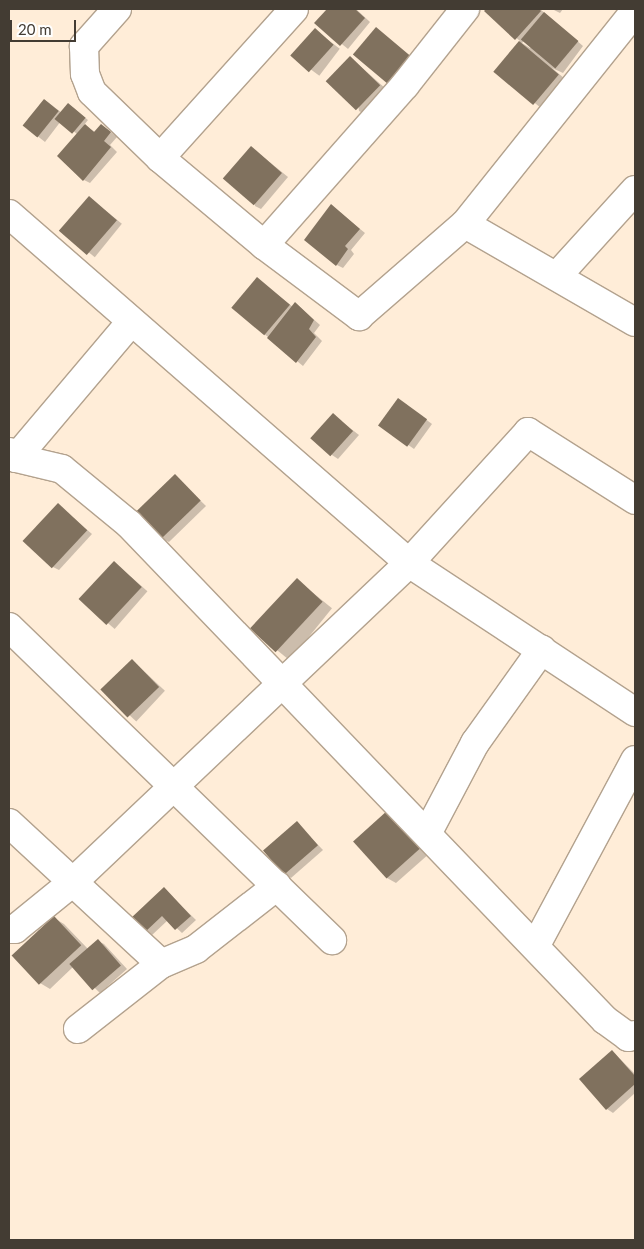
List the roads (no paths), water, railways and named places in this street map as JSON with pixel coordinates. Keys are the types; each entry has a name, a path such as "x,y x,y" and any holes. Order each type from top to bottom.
{"street":[{"path":"117,9 84,46 85,74 92,92 160,158 264,244 359,316 465,224 635,11"},
{"path":"160,158 294,9"},
{"path":"264,244 405,85 465,9"},
{"path":"556,276 635,190"},
{"path":"9,214 409,563 542,648 635,712"},
{"path":"465,224 635,322"},
{"path":"131,322 12,455 62,469 129,524 428,832 605,1020 628,1037 635,1035"},
{"path":"9,929 15,928 74,881 409,563 528,432 635,500"},
{"path":"9,627 332,940"},
{"path":"428,832 475,743 542,648"},
{"path":"536,945 635,760"},
{"path":"9,823 74,881 161,964"},
{"path":"78,1029 161,964 196,949 277,886"}]}
